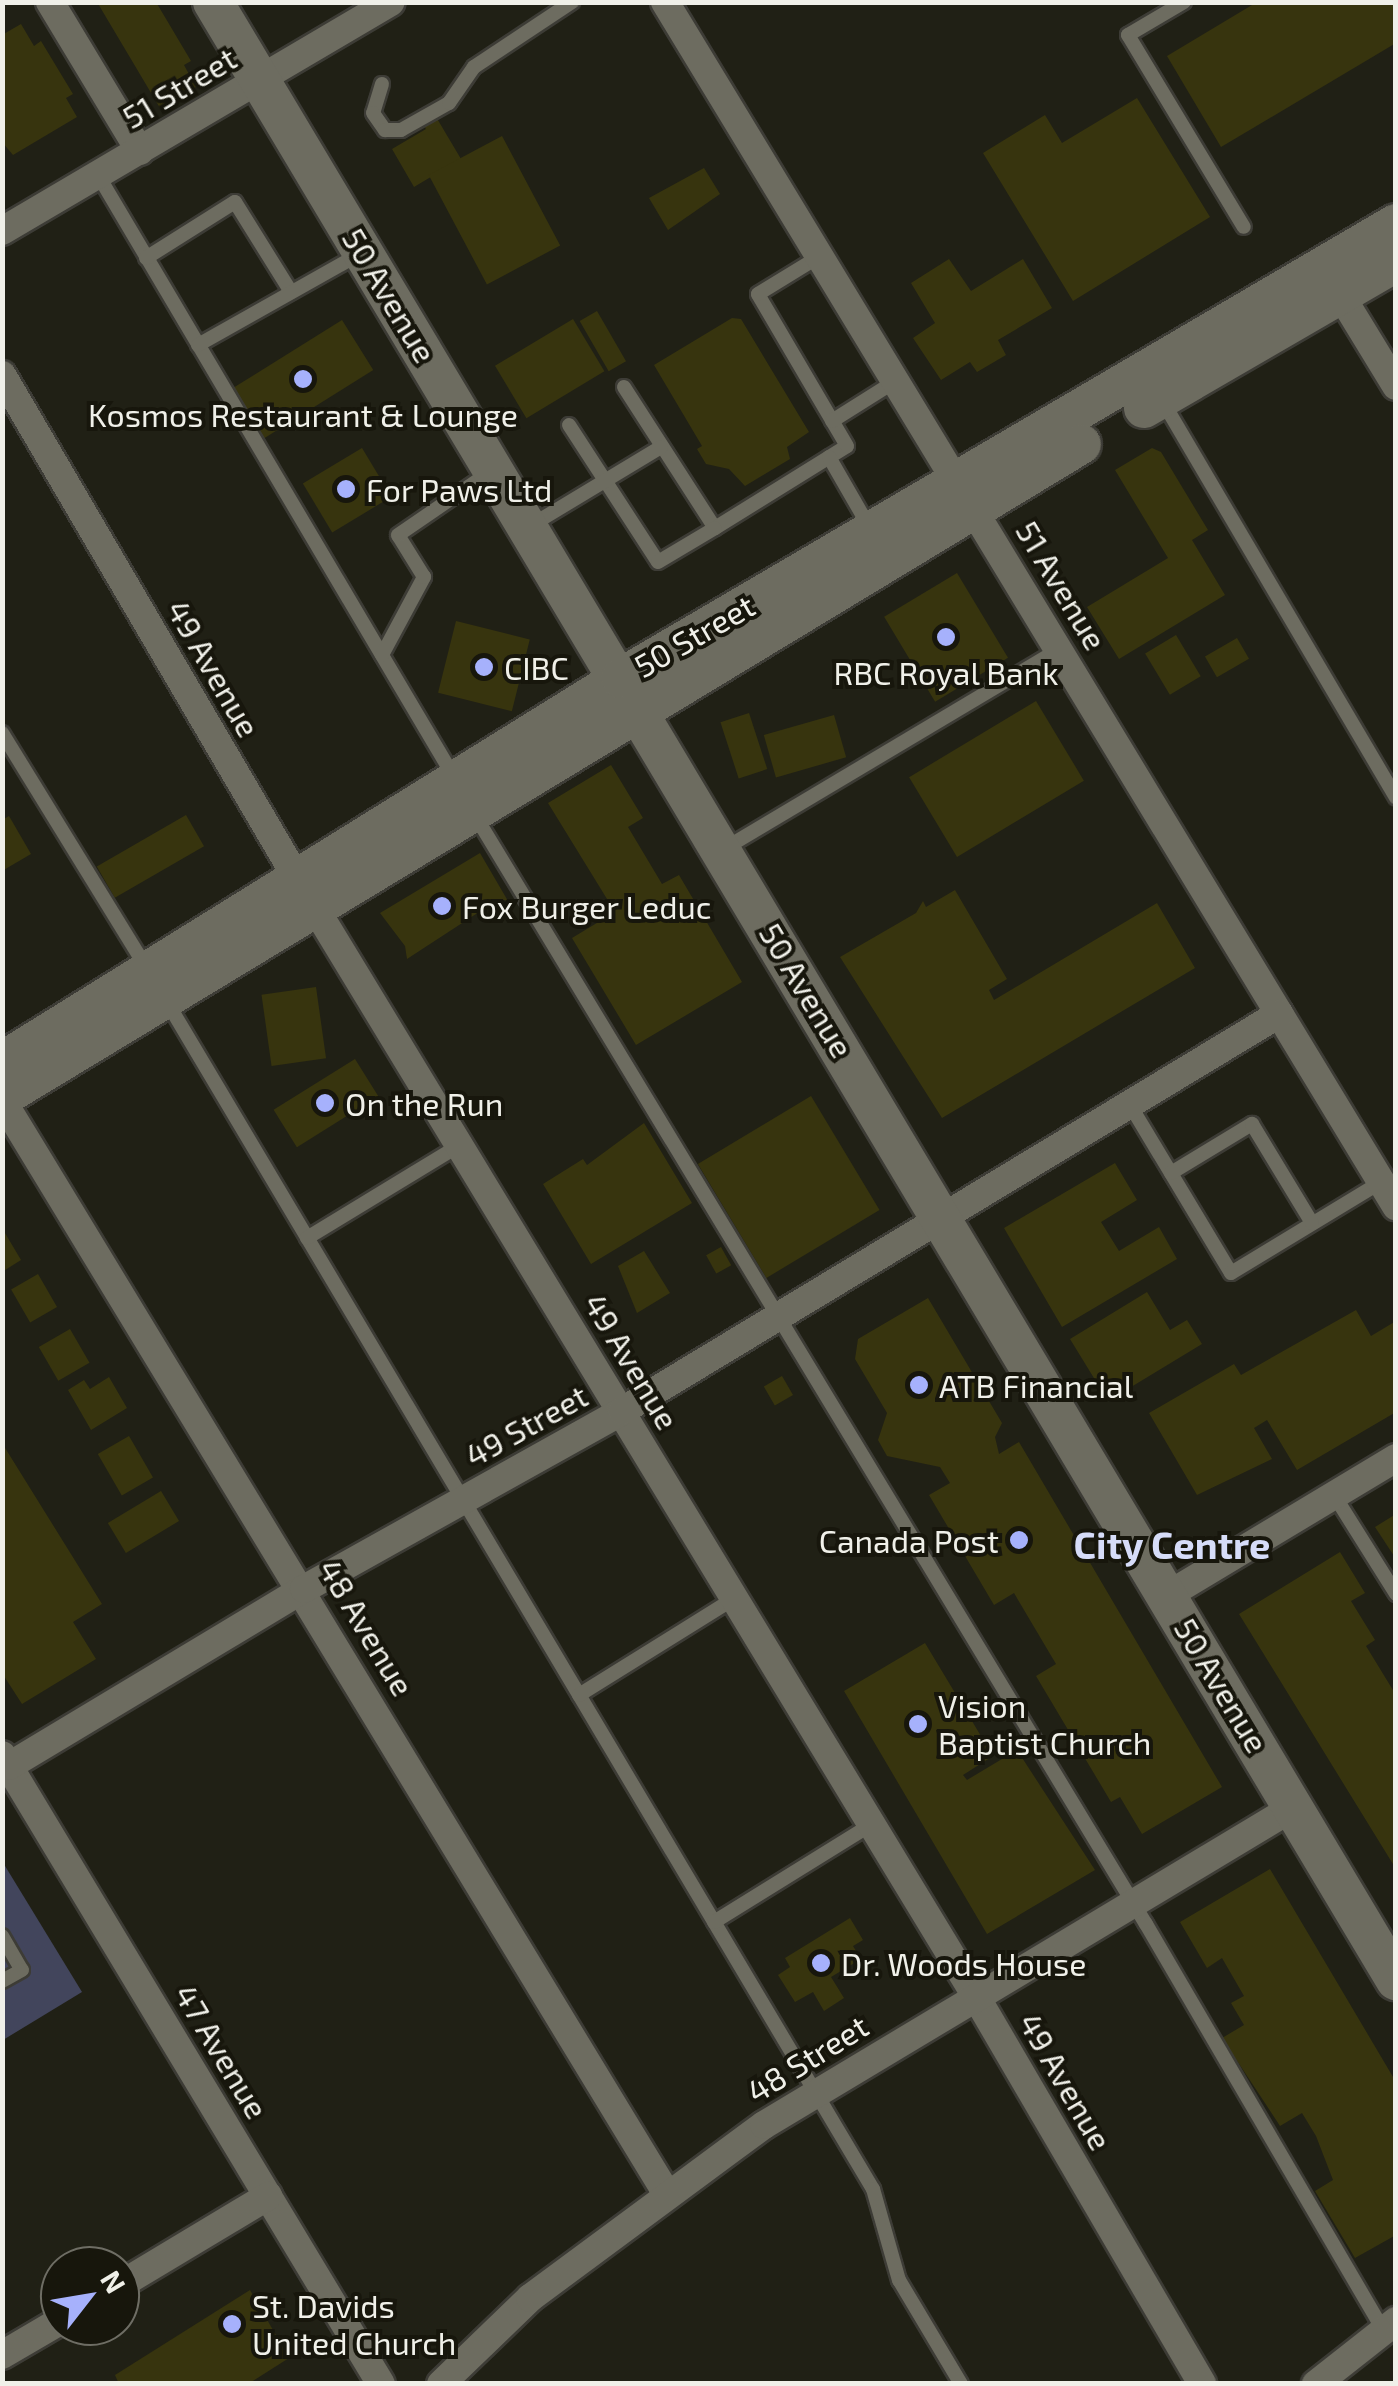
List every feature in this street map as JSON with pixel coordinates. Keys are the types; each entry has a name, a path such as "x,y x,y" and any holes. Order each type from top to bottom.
{"main road":[{"name":"50 Avenue","path":"213,2 631,694 1396,1980"},
{"name":"50 Street","path":"631,694 872,532 966,494 1161,398 1332,281 1396,224"},
{"name":"50 Street","path":"2,1098 158,986 631,694 1332,281 1396,262"},
{"name":"50 Street","path":"2,1062 158,986"}],"street":[{"path":"50,2 140,151"},
{"name":"51 Street","path":"2,231 392,2"},
{"name":"51 Avenue","path":"665,2 1388,1194"},
{"path":"1332,281 1396,386"},
{"name":"49 Avenue","path":"2,374 307,895 975,1995 1202,2384"},
{"name":"49 Street","path":"5,1764 304,1589 622,1411 1279,1014"},
{"name":"48 Avenue","path":"2,1098 304,1589 667,2194"},
{"path":"1168,1594 1396,1458"},
{"name":"47 Avenue","path":"5,1764 381,2384"},
{"name":"48 Street","path":"440,2384 530,2298 667,2194 816,2093 1294,1807"},
{"path":"140,2273 268,2196"},
{"path":"1316,2384 1389,2325"},
{"path":"2,2356 40,2333"}],"lane":[{"path":"382,84 373,113 385,130 401,130 449,103 474,67 572,2"},
{"path":"1184,2 1128,36 1244,227"},
{"path":"98,176 465,797 1389,2325"},
{"path":"146,258 235,202 291,292"},
{"path":"198,345 364,253"},
{"path":"570,424 658,562 847,446 758,294 821,256"},
{"path":"832,421 897,380"},
{"path":"624,386 714,528"},
{"path":"1161,398 1396,798"},
{"path":"530,526 661,447"},
{"path":"829,457 872,532"},
{"path":"382,654 424,577 398,535 494,469"},
{"path":"724,850 1060,649"},
{"path":"2,733 158,986 873,2188 899,2280 961,2384"},
{"path":"1130,1105 1231,1272 1312,1223 1388,1194"},
{"path":"1171,1173 1252,1124 1312,1223"},
{"path":"308,1238 460,1146"},
{"path":"1334,1495 1396,1594"},
{"path":"580,1695 735,1598"},
{"path":"714,1922 872,1824"},
{"path":"2,1936 22,1970 2,1981"}],"shaded area":[{"path":"2,1861 82,1992 3,2040 2,2040"}],"building":[{"path":"97,2 156,2 191,61 184,65 196,87 160,108"},
{"path":"1257,2 1396,2 1396,43 1221,147 1167,56"},
{"path":"21,24 34,46 41,41 73,94 66,98 77,117 13,155 2,142 2,35"},
{"path":"1137,98 1210,217 1073,301 983,153 1045,115 1062,143"},
{"path":"429,105 461,159 414,187 392,149 426,129 416,113"},
{"path":"502,136 560,245 487,284 429,175"},
{"path":"704,168 720,194 668,230 649,198"},
{"path":"949,259 971,291 1023,259 1052,308 998,340 1006,355 977,372 970,362 941,380 913,338 935,323 911,283"},
{"path":"597,311 626,361 609,371 580,321"},
{"path":"732,318 741,319 809,432 787,447 790,459 745,486 729,469 706,464 697,449 702,446 654,365"},
{"path":"573,319 604,371 526,418 495,366"},
{"name":"Kosmos Restaurant & Lounge","path":"342,320 373,370 264,438 233,388"},
{"name":"For Paws Ltd","path":"362,448 391,497 332,532 303,484"},
{"path":"1152,448 1161,452 1208,530 1192,540 1225,595 1119,659 1087,607 1168,558 1115,470"},
{"name":"RBC Royal Bank","path":"957,573 1008,658 935,702 884,617"},
{"name":"CIBC","path":"456,621 530,639 512,711 438,693"},
{"path":"1176,635 1201,676 1170,695 1145,654"},
{"path":"1237,638 1249,659 1217,677 1205,656"},
{"path":"1036,701 1084,781 957,857 909,777"},
{"path":"749,713 767,769 739,778 720,722"},
{"path":"834,715 846,757 776,777 764,735"},
{"path":"611,765 643,818 628,827 662,884 679,875 742,982 636,1045 572,938 615,912 548,803"},
{"path":"186,815 204,846 115,898 97,866"},
{"path":"9,816 31,854 2,871 2,820"},
{"name":"Fox Burger Leduc","path":"480,853 508,901 499,899 407,959 405,946 380,913"},
{"path":"955,890 1007,979 989,990 994,1000 1157,903 1195,968 942,1118 840,957 916,913 923,901 926,907"},
{"path":"316,987 326,1058 272,1066 262,995"},
{"name":"On the Run","path":"355,1059 378,1096 297,1147 274,1110"},
{"path":"811,1096 880,1210 766,1278 698,1164"},
{"path":"644,1123 692,1203 591,1264 543,1184 583,1159 587,1165"},
{"path":"1115,1163 1137,1200 1101,1222 1119,1251 1159,1227 1177,1259 1062,1327 1004,1228"},
{"path":"2,1228 21,1260 2,1272"},
{"path":"721,1247 731,1265 716,1274 706,1255"},
{"path":"644,1251 670,1293 637,1313 618,1266"},
{"path":"38,1274 57,1307 30,1322 11,1290"},
{"path":"1147,1292 1170,1330 1187,1320 1202,1344 1108,1401 1070,1339"},
{"path":"928,1298 1002,1423 995,1437 999,1454 1019,1442 1222,1787 1142,1834 1120,1797 1111,1802 1036,1676 1056,1664 1014,1593 994,1605 929,1495 950,1483 940,1467 887,1456 878,1440 887,1413 855,1359 858,1339"},
{"path":"1356,1310 1371,1336 1396,1321 1396,1412 1297,1470 1267,1420 1254,1428 1272,1459 1197,1495 1149,1413 1234,1364 1241,1375"},
{"path":"70,1329 90,1363 58,1381 39,1347"},
{"path":"782,1376 793,1395 775,1406 764,1386"},
{"path":"109,1377 127,1408 91,1430 68,1390 84,1380 90,1389"},
{"path":"129,1436 153,1478 122,1496 98,1454"},
{"path":"2,1443 102,1604 73,1622 96,1659 22,1704 2,1673"},
{"path":"161,1491 179,1521 126,1553 108,1523"},
{"path":"1396,1514 1396,1559 1375,1527"},
{"path":"1340,1552 1365,1593 1351,1601 1375,1640 1366,1646 1396,1695 1396,1869 1239,1614"},
{"path":"925,1643 993,1756 963,1775 967,1780 1017,1750 1095,1870 987,1934 844,1691"},
{"path":"1270,1869 1396,2082 1396,2235 1355,2258 1315,2191 1333,2180 1316,2136 1302,2113 1280,2126 1222,2038 1244,2025 1231,2003 1244,1996 1222,1958 1207,1968 1180,1922"},
{"name":"Dr. Woods House","path":"850,1918 863,1940 853,1946 861,1959 831,1977 844,1998 824,2011 813,1992 795,2002 778,1975 790,1967 785,1958"},
{"name":"St. Davids United Church","path":"250,2290 289,2358 248,2384 119,2384 115,2375"}],"place":[{"name":"Kosmos Restaurant & Lounge","path":"303,379"},
{"name":"For Paws Ltd","path":"346,489"},
{"name":"RBC Royal Bank","path":"946,637"},
{"name":"CIBC","path":"484,667"},
{"name":"Fox Burger Leduc","path":"442,906"},
{"name":"On the Run","path":"325,1103"},
{"name":"ATB Financial","path":"919,1385"},
{"name":"Canada Post","path":"1019,1540"},
{"name":"Vision Baptist Church","path":"918,1724"},
{"name":"Dr. Woods House","path":"821,1963"},
{"name":"St. Davids United Church","path":"232,2324"}],"district":[{"name":"City Centre","path":"1172,1545"}]}
